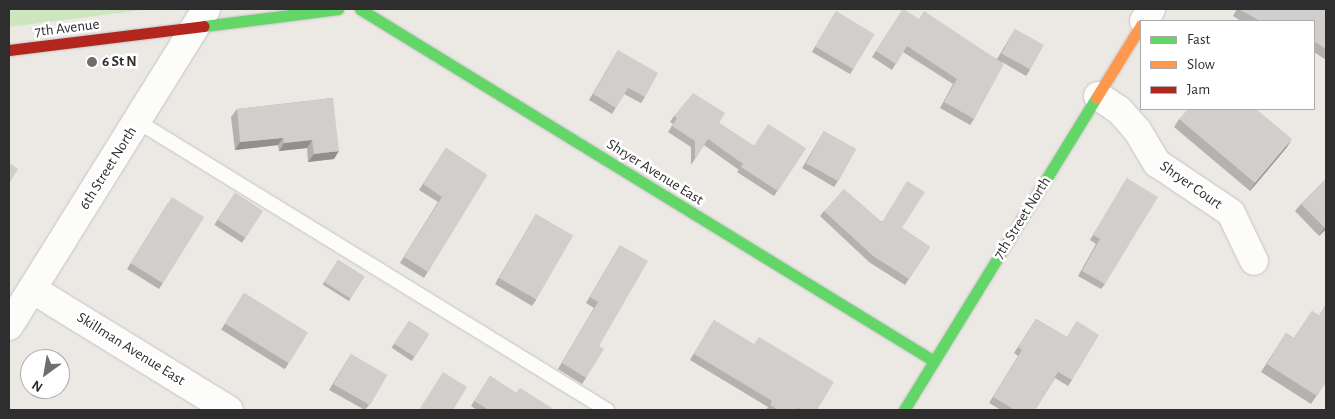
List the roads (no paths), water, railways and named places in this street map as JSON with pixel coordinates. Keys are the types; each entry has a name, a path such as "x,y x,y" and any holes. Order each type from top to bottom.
{"street":[{"name":"7th Avenue","path":"9,50 201,18 338,9"},
{"name":"Shryer Avenue East","path":"360,9 934,361"},
{"path":"1145,20 1151,9"},
{"name":"6th Street North","path":"9,326 201,18"},
{"name":"7th Street North","path":"904,410 1140,27"},
{"name":"Shryer Court","path":"1098,96 1125,116 1156,163 1232,213 1254,261"},
{"name":"Skillman Avenue East","path":"32,289 229,410"}],"lane":[{"path":"137,121 607,410"}],"place":[{"name":"6 St N","path":"92,62"}]}
